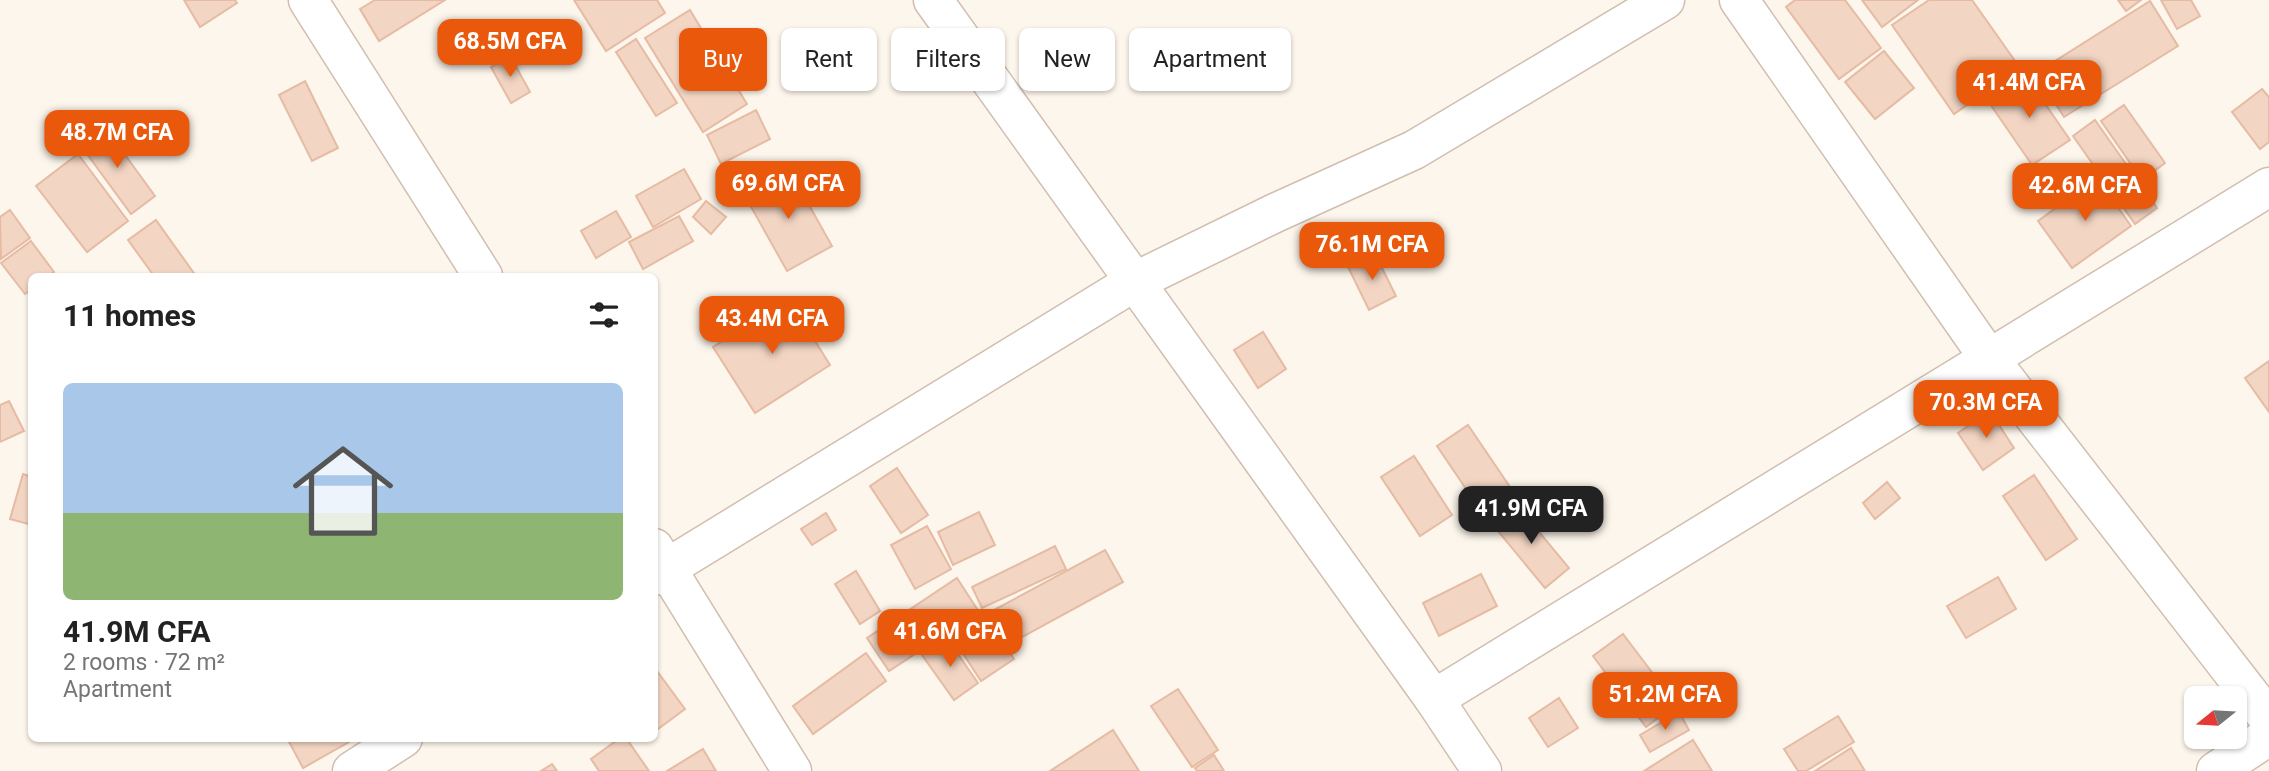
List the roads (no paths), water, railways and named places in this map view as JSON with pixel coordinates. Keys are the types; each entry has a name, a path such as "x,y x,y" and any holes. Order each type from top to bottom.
{"street":[{"path":"308,0 481,273"},
{"path":"933,0 1434,699 1482,771"},
{"path":"792,771 659,564 1135,282 1275,213 1415,150 1665,0"},
{"path":"1745,2 1988,357 2269,719"},
{"path":"1434,699 2269,187"},
{"path":"2216,771 2269,736"},
{"path":"352,771 397,742"}]}
